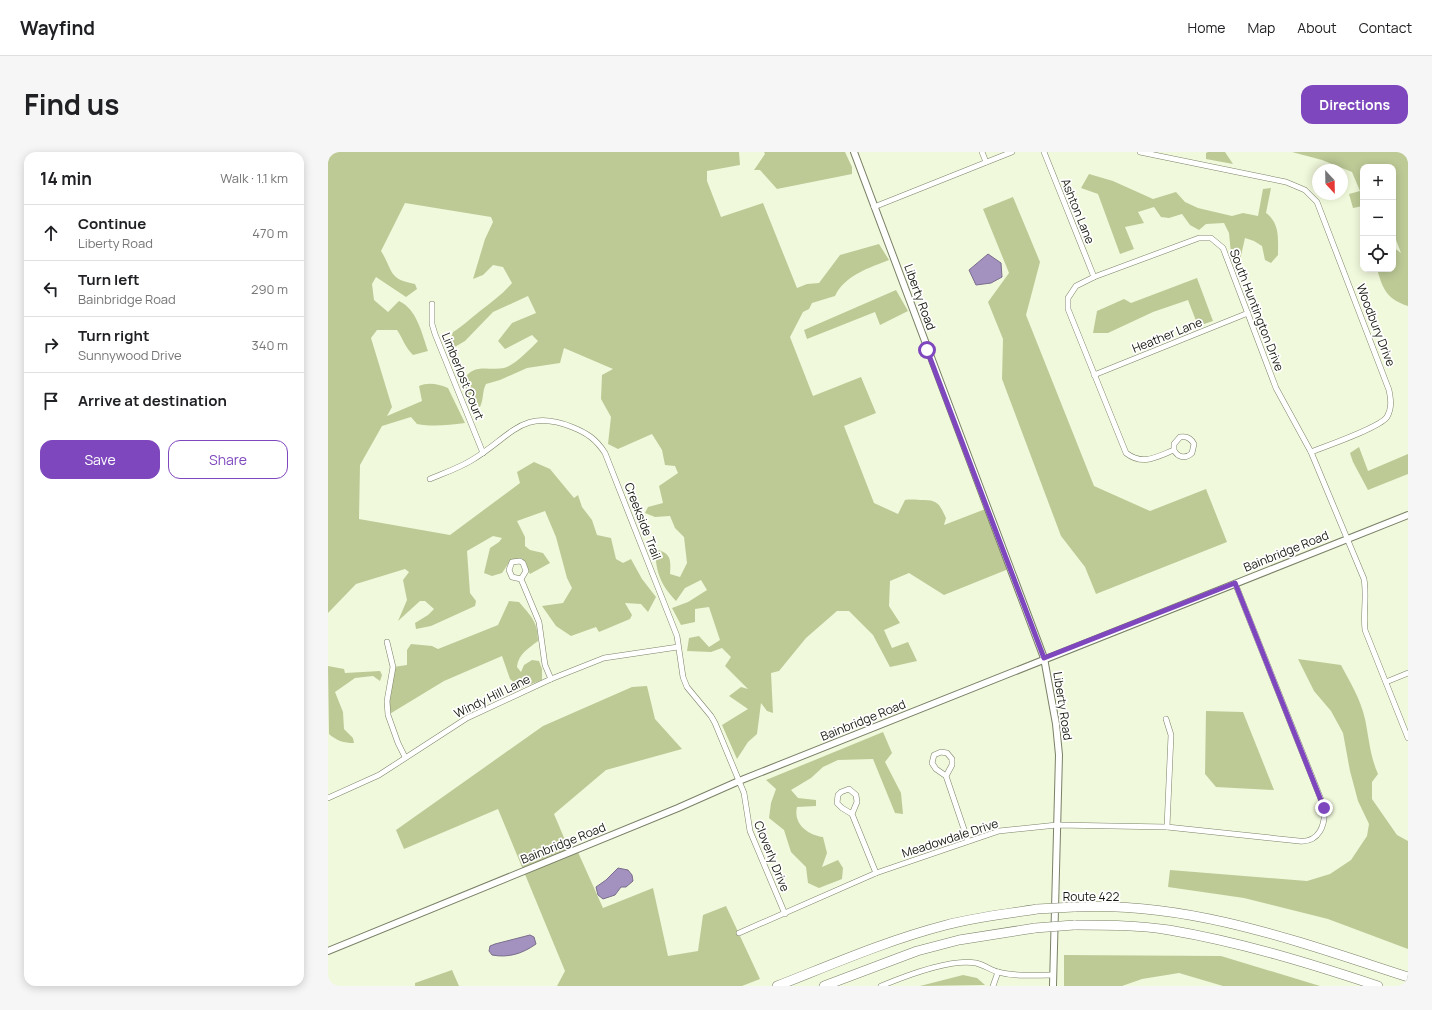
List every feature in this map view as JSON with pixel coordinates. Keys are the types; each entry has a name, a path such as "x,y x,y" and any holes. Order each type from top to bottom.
{"highway":[{"name":"Route 422","path":"777,986 866,951 920,932 977,918 1037,909 1097,906 1149,909 1201,916 1256,929 1408,977"},
{"path":"824,986 917,951 959,940 1035,928 1074,925 1106,925 1167,930 1226,941 1308,963 1378,986"}],"street":[{"name":"Liberty Road","path":"854,152 1044,658 1058,742 1053,986"},
{"path":"982,152 986,162"},
{"path":"874,207 1012,152"},
{"name":"Ashton Lane","path":"1044,152 1094,277"},
{"name":"Woodbury Drive","path":"1140,152 1286,182 1305,190 1317,202 1390,390 1391,401 1390,409 1382,423 1310,452"},
{"name":"South Huntington Drive","path":"1174,450 1145,461 1134,459 1126,453 1068,309 1068,298 1076,286 1094,277 1199,238 1211,238 1223,248 1276,388 1310,452 1364,579 1366,591 1364,618 1365,630 1408,738"},
{"name":"Limberlost Court","path":"432,304 432,324 435,334 483,453"},
{"name":"Heather Lane","path":"1094,375 1248,313"},
{"name":"Creekside Trail","path":"430,479 465,464 483,453 516,428 529,421 556,421 595,438 608,460 677,636 683,677 687,687 711,716 739,781"},
{"path":"1185,436 1191,439 1194,444 1192,453 1185,457 1180,456 1174,450 1174,444 1180,437 1185,436"},
{"name":"Bainbridge Road","path":"328,951 678,808 739,781 1044,658 1408,515"},
{"path":"521,579 539,622 545,665 551,679"},
{"name":"Meadowdale Drive","path":"739,933 876,873 999,831 1057,825 1166,827 1307,842 1314,839 1320,832 1326,820 1324,808 1235,583"},
{"path":"387,642 393,667 387,701 388,715 398,743 405,757"},
{"name":"Windy Hill Lane","path":"328,798 379,775 472,715 551,679 614,655 678,647"},
{"path":"1386,682 1408,674"},
{"path":"1166,719 1171,735 1166,827"},
{"path":"946,776 952,765 952,759 947,752 941,752 934,755 932,763 936,769 946,776 968,841"},
{"name":"Cloverly Drive","path":"739,781 746,802 746,815 750,831 785,914"},
{"path":"852,814 857,802 856,794 849,790 845,790 838,795 837,803 852,814 876,873"},
{"path":"881,986 926,970 961,963 976,963 998,972 1028,975 1053,975"},
{"path":"993,986 998,972"}],"green space":[{"path":"328,152 739,152 740,165 707,171 707,181 721,217 763,203 797,288 807,284 819,283 840,255 879,244 889,260 851,277 839,289 835,296 812,303 809,309 803,312 790,337 813,396 861,377 876,413 844,426 874,503 898,514 905,500 933,501 938,504 946,518 944,525 988,508 1011,568 944,595 909,573 890,581 889,606 900,623 884,630 892,648 908,642 917,661 890,667 873,635 849,611 837,611 806,638 779,671 771,673 773,713 767,711 761,703 757,734 748,742 737,759 722,725 748,709 729,696 741,687 748,689 725,666 731,657 722,648 711,652 687,651 689,638 699,636 709,647 720,640 709,607 695,609 695,622 681,625 672,608 688,602 707,590 701,580 685,588 676,601 666,589 656,564 655,549 664,552 669,557 670,574 680,577 687,563 684,537 675,528 670,516 655,517 645,513 648,507 663,503 659,486 678,473 675,466 665,465 662,450 652,434 618,449 608,444 611,417 601,399 602,375 613,369 564,348 560,363 527,368 500,380 486,384 480,407 473,405 463,381 467,375 471,371 481,368 498,369 508,367 522,356 538,341 532,335 505,349 498,341 512,323 536,313 528,296 493,312 465,341 453,348 450,341 453,332 497,298 512,283 503,267 493,265 483,275 473,279 485,239 493,222 491,217 405,203 381,251 393,274 400,280 415,284 417,289 406,297 376,277 372,284 374,300 388,312 399,301 405,305 415,316 428,351 413,355 397,330 377,330 371,338 392,407 387,416 422,401 419,386 434,384 448,388 465,423 423,425 417,424 411,417 382,426 360,465 359,519 450,535 520,483 517,472 534,462 550,469 574,498 578,495 582,507 592,520 597,535 611,538 616,559 623,563 631,559 642,579 656,597 648,612 641,604 625,603 632,615 630,619 599,632 596,627 571,636 556,626 542,606 563,603 572,588 567,578 556,537 545,511 517,521 525,537 525,546 530,550 543,553 550,563 530,574 522,558 510,561 502,573 492,576 484,573 490,548 502,538 493,536 467,551 470,593 476,601 475,606 431,626 416,629 415,623 428,615 434,609 425,601 420,601 398,621 407,600 403,580 409,572 405,569 356,584 328,613"},
{"path":"764,152 845,152 852,167 852,174 777,189 760,170 754,170 765,154"},
{"path":"1225,152 1233,164 1206,159 1206,153"},
{"path":"1292,152 1408,152 1408,306 1395,300 1387,293 1381,283 1378,272 1396,272 1396,249 1401,253 1396,240 1396,164 1360,164 1360,191 1352,172 1348,170 1348,164 1332,164"},
{"path":"1089,174 1113,181 1153,199 1176,192 1185,202 1198,208 1232,216 1243,213 1258,216 1263,189 1271,188 1266,213 1271,217 1276,226 1278,237 1278,255 1271,263 1265,260 1262,246 1245,238 1240,260 1231,254 1229,233 1224,223 1206,224 1199,230 1190,225 1182,214 1169,218 1161,217 1154,207 1138,212 1144,223 1125,227 1134,249 1120,254 1098,194 1081,188"},
{"path":"1360,191 1360,207 1353,208 1349,194"},
{"path":"1013,197 1040,262 1026,315 1094,486 1150,511 1206,489 1227,542 1096,594 1085,567 1061,536 1002,379 1003,339 988,302 1009,273 983,209"},
{"path":"1197,278 1213,321 1198,326 1188,300 1153,312 1108,333 1093,333 1097,311 1124,299 1131,303"},
{"path":"896,290 908,311 880,325 875,312 807,339 804,330"},
{"path":"1359,447 1368,471 1408,454 1408,474 1368,490 1353,462 1350,453"},
{"path":"509,601 519,602 533,620 538,634 538,641 519,658 517,667 521,672 524,665 532,660 539,661 542,669 542,680 521,688 510,679 502,656 444,681 388,715 393,667 407,665 407,650 411,644 432,646 438,649 498,625"},
{"path":"1298,659 1341,665 1361,705 1371,754 1378,774 1372,782 1372,799 1397,835 1408,841 1408,949 1328,919 1244,898 1168,887 1170,870 1307,881 1330,874 1351,860 1367,836 1369,824 1358,801 1350,771 1343,733 1331,711 1314,691"},
{"path":"328,666 344,669 345,673 380,671 382,675 380,681 373,676 355,678 335,692 343,712 344,729 353,738 354,743 341,741 329,734"},
{"path":"647,686 655,719 682,749 606,770 554,814 570,852 577,850 603,908 653,888 668,956 698,951 703,915 726,906 760,979 742,986 557,986 565,971 498,809 404,849 396,830 543,726 632,687"},
{"path":"1206,711 1243,712 1274,790 1216,787 1205,774"},
{"path":"883,732 892,753 885,762 901,793 903,814 895,813 873,759 838,760 823,767 811,778 791,790 798,798 816,800 816,806 797,807 796,813 797,819 803,828 812,834 823,837 827,853 822,867 838,860 843,868 842,879 819,888 808,883 806,867 791,852 784,830 769,818 771,803 776,789 766,780"},
{"path":"1064,955 1221,956 1320,986 1223,986 1179,973 1142,979 1122,986 1064,986"},
{"path":"452,970 459,986 415,986 415,983"},
{"path":"963,975 977,978 985,985 920,986"}],"shaded area":[{"path":"988,254 1001,263 1002,277 991,283 976,285 969,270"},
{"path":"618,868 628,870 632,875 633,881 626,887 621,887 615,895 603,899 598,895 596,887 606,880"},
{"path":"530,935 534,937 536,944 520,953 498,956 492,955 489,951 490,946 495,944"}],"route":[{"path":"927,350 1027,609 1044,658 1235,583 1324,808"}]}
